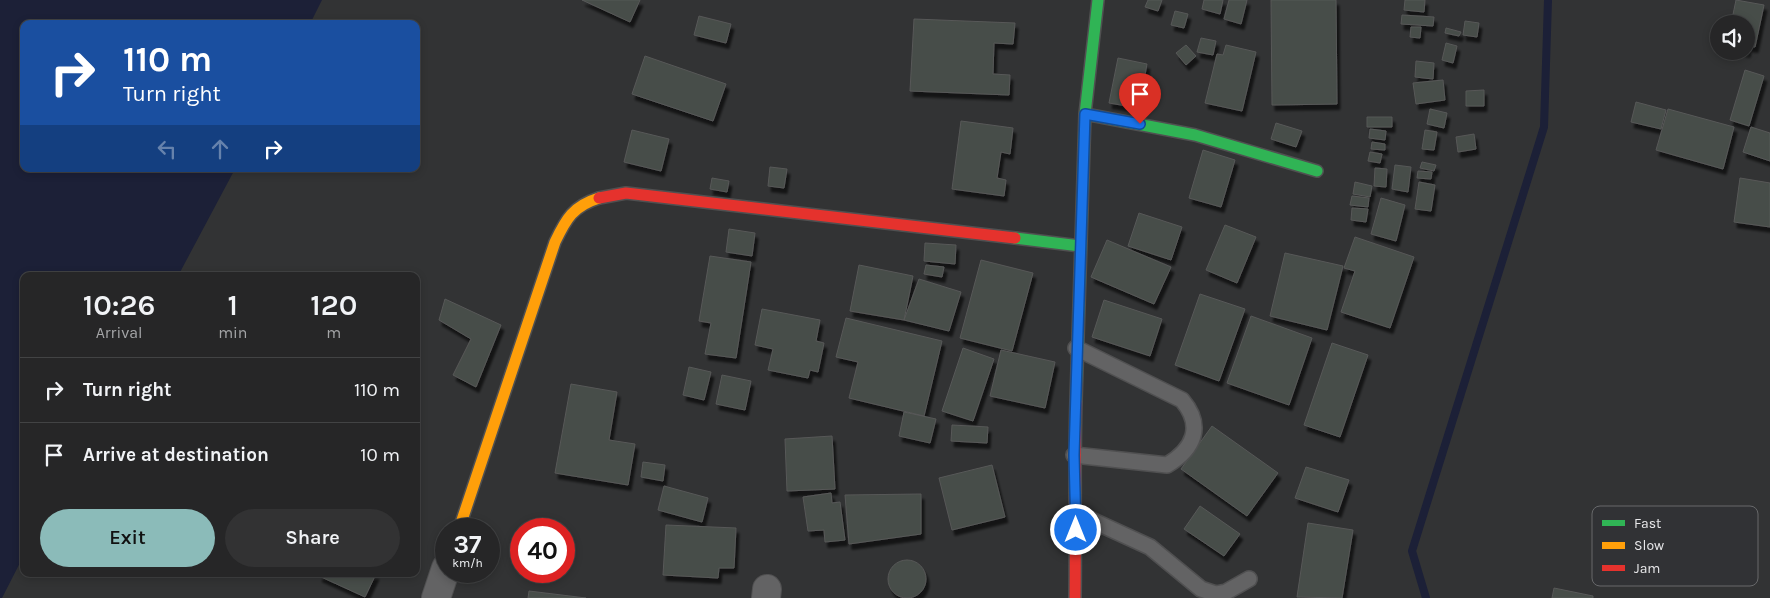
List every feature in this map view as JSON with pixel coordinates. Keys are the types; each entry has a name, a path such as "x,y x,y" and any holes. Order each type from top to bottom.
{"street":[{"path":"1075,598 1076,513 1074,455 1076,348 1085,114 1098,0"},
{"path":"1085,114 1195,135 1316,171"},
{"path":"463,518 555,242 568,217 585,204 603,196 626,193 1080,246"},
{"path":"436,598 441,583"}],"lane":[{"path":"1074,455 1167,465 1183,453 1194,434 1193,416 1182,400 1076,348"},
{"path":"1076,513 1150,547 1201,589 1216,594 1226,592 1249,579"}],"water":[{"path":"0,0 322,0 312,20 20,20 20,172 233,172 180,272 20,272 20,563 2,598 0,598"}],"building":[{"path":"582,0 640,0 630,22"},
{"path":"1148,0 1162,0 1158,11 1145,7"},
{"path":"1204,0 1223,0 1220,14 1202,9"},
{"path":"1229,0 1247,0 1241,24 1224,19"},
{"path":"1271,0 1336,0 1337,104 1272,105"},
{"path":"1405,0 1425,0 1424,12 1404,10"},
{"path":"1736,0 1764,5 1755,47 1755,15 1733,15"},
{"path":"1175,11 1188,14 1184,28 1171,25"},
{"path":"1402,15 1434,17 1433,26 1401,24"},
{"path":"699,16 731,24 726,43 694,35"},
{"path":"914,19 1015,23 1013,44 994,43 993,74 1010,75 1009,95 910,91"},
{"path":"1465,21 1479,23 1477,37 1463,35"},
{"path":"1411,27 1421,27 1420,38 1410,37"},
{"path":"1446,28 1461,32 1459,36 1445,33"},
{"path":"1201,38 1216,41 1213,55 1197,52"},
{"path":"1446,43 1457,46 1453,63 1442,60"},
{"path":"1186,45 1196,56 1186,65 1176,53"},
{"path":"1226,45 1256,52 1242,111 1205,103 1217,54 1223,55"},
{"path":"645,56 726,84 713,121 632,94"},
{"path":"1118,58 1147,64 1139,108 1109,103"},
{"path":"1416,61 1434,63 1433,79 1415,77"},
{"path":"1745,70 1764,76 1749,126 1730,120"},
{"path":"1443,80 1445,100 1416,104 1413,83"},
{"path":"1484,90 1484,106 1466,106 1466,91"},
{"path":"1636,102 1666,110 1661,129 1631,122"},
{"path":"1430,109 1447,113 1444,128 1427,124"},
{"path":"1668,109 1734,127 1723,169 1656,150"},
{"path":"1367,117 1392,117 1392,127 1367,127"},
{"path":"961,121 1013,128 1010,154 1001,152 997,178 1006,180 1004,196 952,189"},
{"path":"1276,123 1302,131 1296,147 1271,139"},
{"path":"1751,127 1770,133 1770,161 1743,152"},
{"path":"1370,129 1386,131 1385,140 1369,138"},
{"path":"632,130 669,139 661,171 624,162"},
{"path":"1425,130 1437,132 1434,150 1422,149"},
{"path":"1474,134 1476,149 1458,152 1456,137"},
{"path":"1372,142 1385,144 1385,150 1371,149"},
{"path":"1203,150 1235,160 1221,207 1189,198"},
{"path":"1370,152 1382,154 1380,163 1368,161"},
{"path":"1422,162 1436,165 1434,171 1420,168"},
{"path":"1395,165 1411,167 1408,192 1392,189"},
{"path":"770,167 787,169 784,188 768,186"},
{"path":"1375,168 1387,169 1386,187 1374,186"},
{"path":"1418,171 1432,172 1431,179 1417,178"},
{"path":"712,178 729,181 727,192 710,189"},
{"path":"1740,178 1770,183 1770,227 1734,222"},
{"path":"1355,182 1372,186 1370,197 1353,194"},
{"path":"1419,182 1435,185 1431,211 1415,209"},
{"path":"1352,196 1369,198 1368,207 1350,205"},
{"path":"1381,198 1405,205 1396,241 1371,234"},
{"path":"1352,208 1368,209 1366,222 1351,220"},
{"path":"1139,213 1182,227 1171,260 1128,246"},
{"path":"1225,225 1256,237 1237,283 1206,270"},
{"path":"729,229 755,233 752,256 726,252"},
{"path":"1355,237 1414,257 1390,328 1341,312 1355,271 1344,268"},
{"path":"1107,240 1171,267 1154,304 1091,277"},
{"path":"925,243 956,245 955,264 924,261"},
{"path":"1285,253 1343,266 1327,330 1270,316"},
{"path":"710,256 751,262 736,358 705,354 711,323 699,321"},
{"path":"981,260 1033,273 1012,351 960,338"},
{"path":"859,265 913,276 904,320 850,311"},
{"path":"926,265 944,267 942,277 924,274"},
{"path":"919,279 961,292 949,331 904,320"},
{"path":"1200,294 1245,309 1219,381 1175,365"},
{"path":"445,299 501,325 476,387 453,375 471,339 439,320"},
{"path":"1104,300 1162,319 1150,356 1092,337"},
{"path":"762,309 820,320 816,341 824,343 818,372 810,370 808,378 768,370 773,349 755,345"},
{"path":"1251,316 1312,338 1289,405 1227,383"},
{"path":"846,318 942,341 924,416 849,398 858,362 836,357"},
{"path":"1332,343 1368,355 1340,437 1304,425"},
{"path":"963,348 994,359 973,421 942,411"},
{"path":"1001,350 1055,362 1045,408 990,396"},
{"path":"689,367 711,372 704,400 683,395"},
{"path":"722,375 751,381 745,410 716,404"},
{"path":"571,384 617,392 609,440 635,444 628,485 555,473"},
{"path":"904,412 936,419 930,443 899,436"},
{"path":"952,425 988,427 987,443 951,441"},
{"path":"1212,426 1278,473 1247,516 1181,469"},
{"path":"832,436 835,489 787,491 785,439"},
{"path":"643,462 665,465 663,481 641,477"},
{"path":"992,465 1005,517 952,530 939,478"},
{"path":"1306,467 1349,480 1338,512 1295,498"},
{"path":"664,486 708,498 702,522 658,510"},
{"path":"831,493 832,503 840,502 845,540 825,542 824,530 808,531 803,497"},
{"path":"921,494 921,534 849,544 845,495"},
{"path":"1200,506 1240,534 1224,556 1184,529"},
{"path":"1308,523 1353,530 1342,598 1297,597"},
{"path":"666,525 736,528 734,568 719,568 718,578 663,575"},
{"path":"907,560 914,561 920,566 925,572 925,586 920,592 914,597 907,598 900,597 894,592 889,586 888,579 889,572 894,566 900,561"},
{"path":"321,577 375,577 365,597"},
{"path":"1554,588 1593,596 1593,598 1552,598"},
{"path":"529,591 586,598 528,598"}],"waterway":[{"path":"1426,598 1412,551 1544,127 1548,0"}],"traffic: fast":[{"path":"1076,401 1085,114 1098,0"},
{"path":"1085,114 1195,135 1317,171"},
{"path":"1015,238 1080,246"}],"traffic: slow":[{"path":"463,518 555,242 571,214 583,205 599,198"}],"traffic: jam":[{"path":"599,198 626,193 1015,238"},
{"path":"1075,598 1076,401"}],"route":[{"path":"1076,530 1074,455 1085,114 1140,124"}]}
